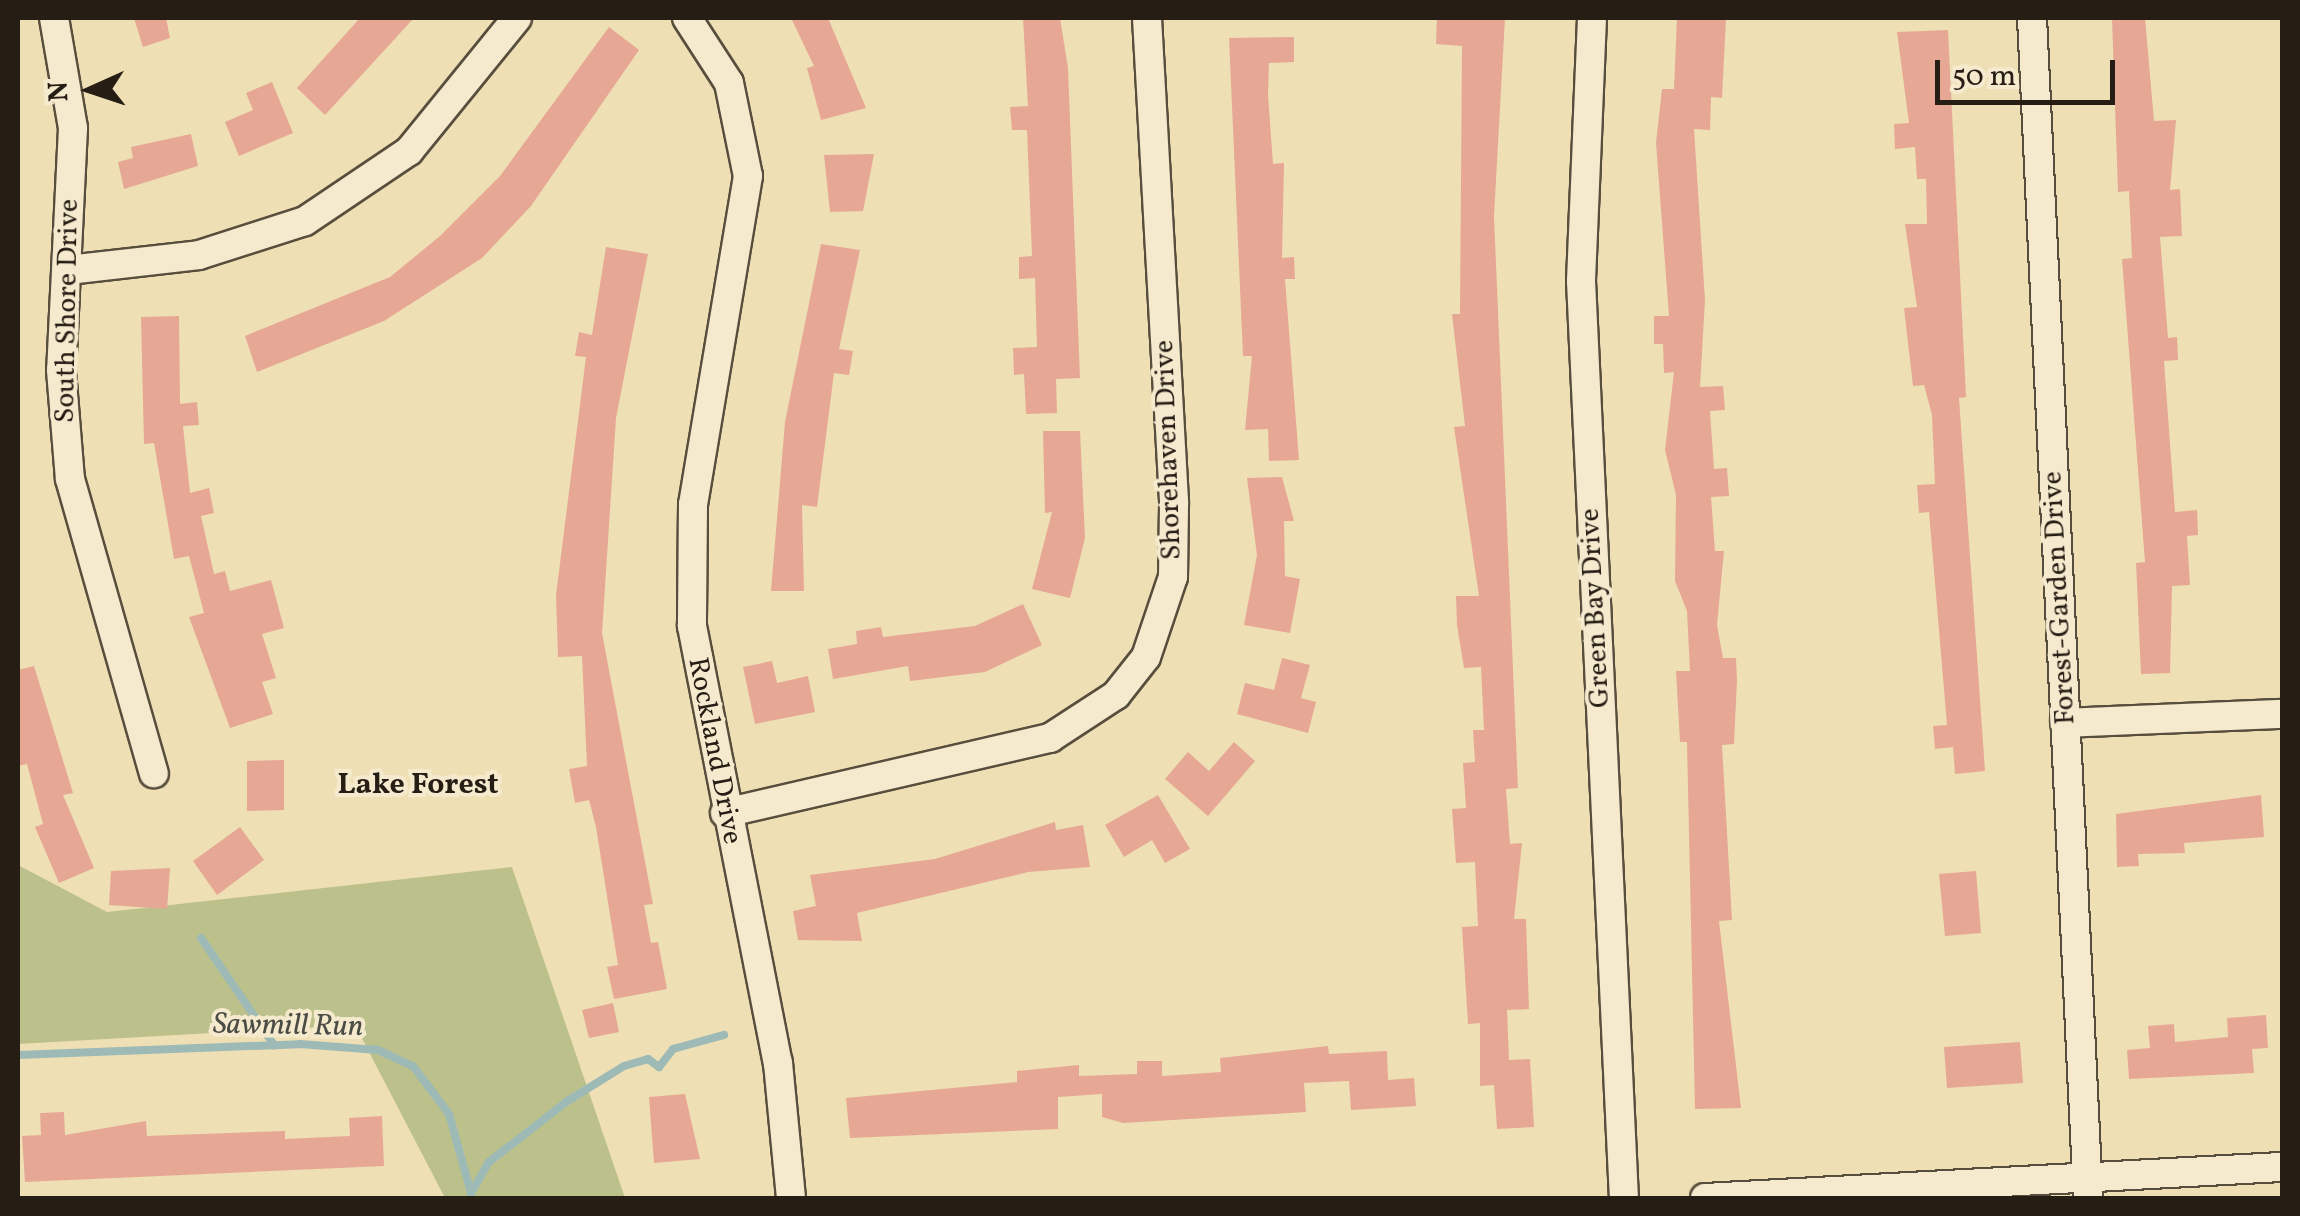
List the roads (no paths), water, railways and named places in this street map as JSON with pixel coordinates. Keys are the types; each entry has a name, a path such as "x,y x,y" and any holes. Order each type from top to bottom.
{"street":[{"name":"South Shore Drive","path":"54,18 73,128 60,370 70,479 154,774"},
{"path":"68,270 235,246 334,204 420,140 518,18"},
{"name":"Rockland Drive","path":"687,18 728,83 748,176 691,550 701,705 778,1063 791,1198"},
{"name":"Shorehaven Drive","path":"724,813 1050,738 1116,695 1146,657 1174,577 1174,501 1146,18"},
{"name":"Green Bay Drive","path":"1592,18 1581,282 1624,1198"},
{"name":"Forest-Garden Drive","path":"2032,18 2088,1188"},
{"path":"2066,722 2282,714"},
{"path":"1705,1198 2088,1188 2282,1167"}],"waterway":[{"path":"201,938 274,1045"},
{"path":"471,1193 489,1162 566,1102 624,1066 648,1059 659,1067 673,1049 724,1035"},
{"name":"Sawmill Run","path":"18,1055 300,1044 378,1050 413,1066 449,1114 471,1193"}],"district":[{"name":"Lake Forest","path":"418,785"}]}
